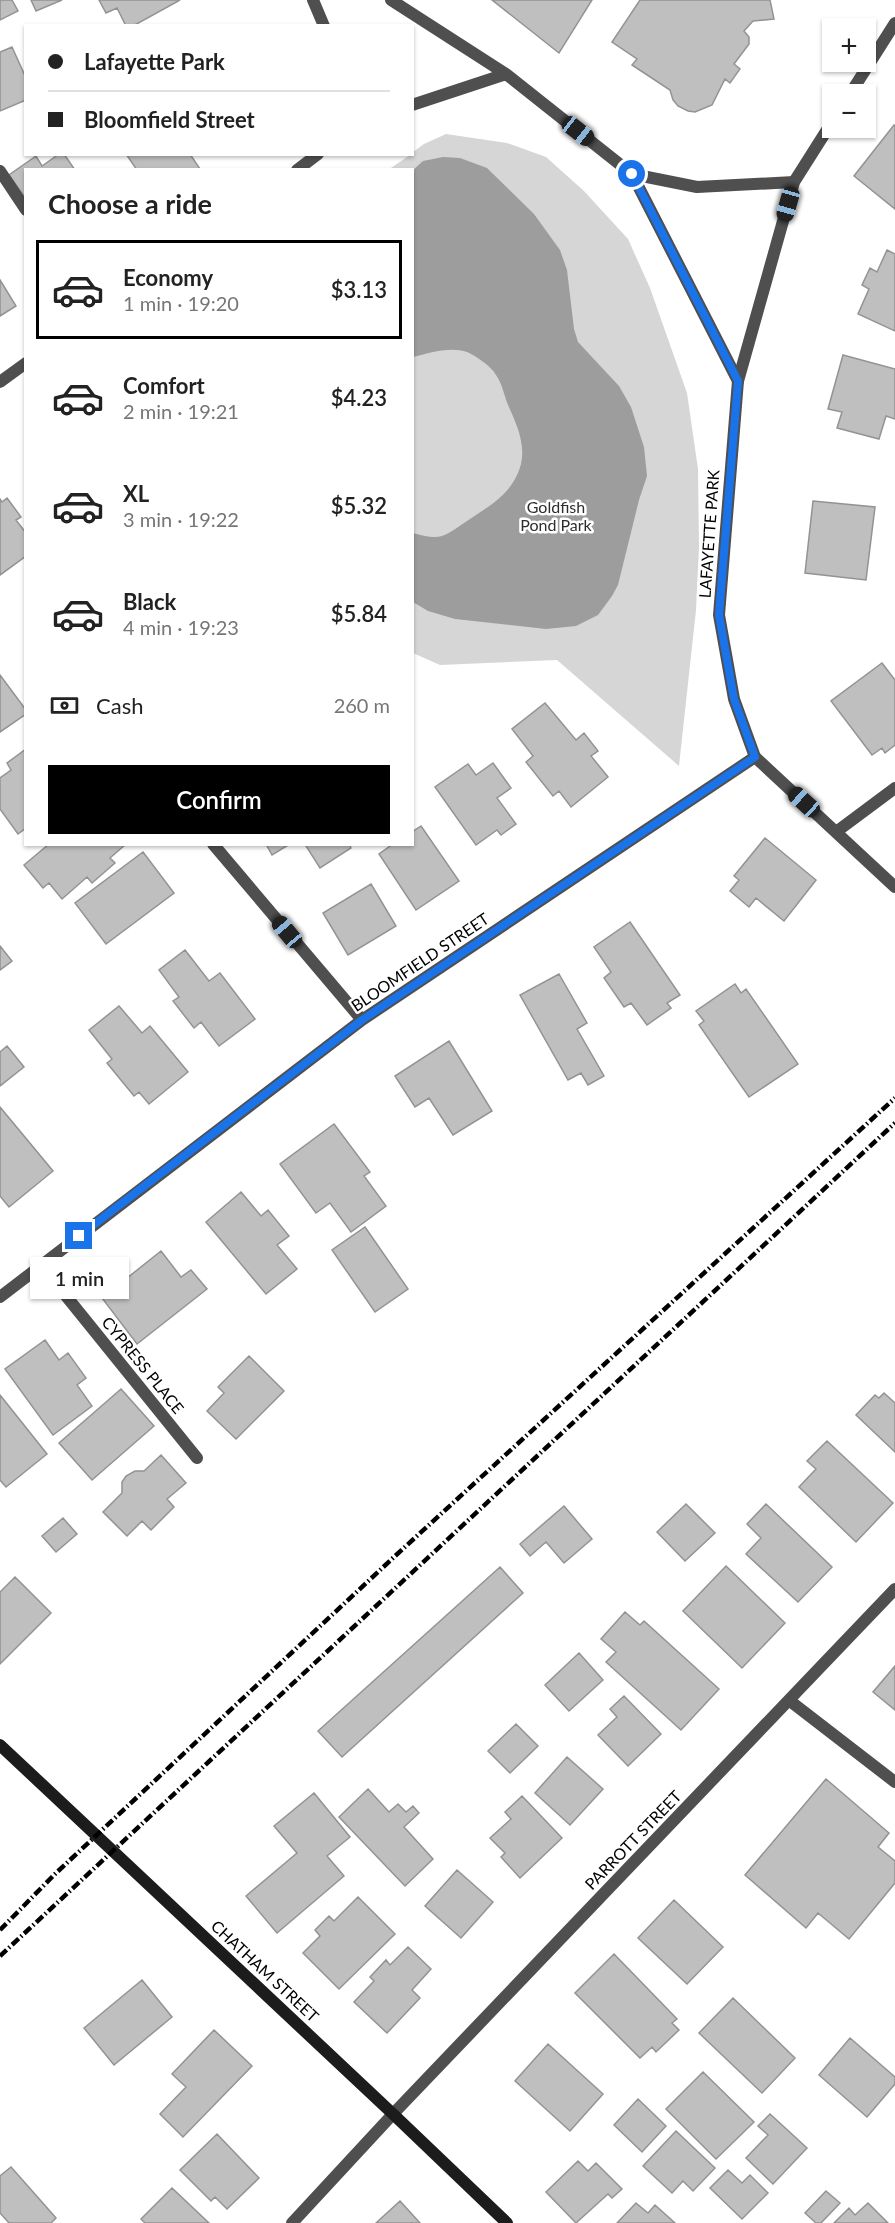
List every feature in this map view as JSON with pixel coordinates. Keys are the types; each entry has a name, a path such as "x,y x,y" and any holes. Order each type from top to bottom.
{"main road":[{"name":"CHATHAM STREET","path":"0,1745 507,2223"}],"street":[{"path":"313,0 323,24"},
{"path":"390,0 506,74 632,174 738,381"},
{"path":"856,84 895,23"},
{"path":"414,104 506,74"},
{"name":"LAFAYETTE PARK","path":"755,757 734,699 719,615 738,381 794,182 822,138"},
{"path":"300,168 315,156"},
{"path":"0,171 24,207"},
{"path":"632,174 697,187 794,182"},
{"path":"0,382 24,364"},
{"path":"755,757 895,887"},
{"name":"BLOOMFIELD STREET","path":"3,1290 41,1265 362,1020 755,757"},
{"path":"836,832 895,788"},
{"path":"215,846 362,1020"},
{"name":"CYPRESS PLACE","path":"41,1265 197,1458"},
{"name":"PARROTT STREET","path":"292,2223 393,2114 895,1589"},
{"path":"790,1701 895,1782"}],"green space":[{"name":"Goldfish Pond Park","path":"446,134 507,143 546,157 584,191 628,239 650,288 687,393 698,469 699,547 696,610 679,766 557,660 440,665 414,653 414,168 391,168 409,156 414,156 414,151"}],"shaded area":[{"path":"443,157 460,158 487,168 534,214 560,250 567,270 574,329 578,342 619,386 631,407 644,447 647,476 618,585 598,615 576,626 546,629 455,619 428,611 414,603 414,533 430,537 442,536 489,507 513,483 522,457 521,439 500,382 487,365 471,354 460,350 440,351 414,357 414,169 423,161"}],"building":[{"path":"0,0 12,0 18,11 0,20"},
{"path":"31,0 62,0 36,11"},
{"path":"99,0 180,0 137,24 125,24 117,8 106,13"},
{"path":"492,0 592,0 559,53"},
{"path":"640,0 770,0 774,19 753,21 744,31 749,37 749,44 734,64 740,69 730,83 725,79 712,105 695,112 678,106 670,90 632,65 637,59 612,42"},
{"path":"12,47 24,74 24,101 0,111 0,52"},
{"path":"895,125 895,209 854,176"},
{"path":"36,156 42,166 56,156 65,156 74,168 24,168 24,196 9,175"},
{"path":"127,156 191,156 199,168 136,168"},
{"path":"887,250 895,254 895,331 858,314 869,289 862,285 870,268 877,272"},
{"path":"0,280 16,306 0,316"},
{"path":"843,355 895,369 895,419 886,416 879,439 837,428 842,412 828,409"},
{"path":"7,498 21,517 16,520 24,530 24,557 0,575 0,499 2,502"},
{"path":"813,501 875,507 866,580 805,573"},
{"path":"882,663 895,680 895,745 885,753 882,748 872,755 831,701"},
{"path":"0,675 24,707 24,715 0,732"},
{"path":"545,703 576,740 584,733 598,751 591,756 608,777 571,807 559,791 553,796 526,762 533,756 512,729"},
{"path":"24,750 24,830 18,834 0,809 0,778 11,770 7,763"},
{"path":"493,763 511,788 497,798 516,824 501,835 497,830 476,845 435,787 468,764 476,775"},
{"path":"421,826 459,881 416,910 379,854 390,846 414,846 414,831"},
{"path":"765,838 816,880 784,921 756,898 749,907 730,891 739,880 734,876"},
{"path":"47,846 124,846 110,858 115,863 92,883 87,877 62,899 49,883 43,888 24,865"},
{"path":"267,846 287,846 272,855"},
{"path":"306,846 350,846 351,848 320,868"},
{"path":"143,852 174,893 106,944 75,903"},
{"path":"371,884 396,926 348,955 323,913"},
{"path":"630,922 680,995 667,1003 671,1008 647,1025 631,1003 624,1007 604,978 611,972 594,947"},
{"path":"0,946 12,961 0,970"},
{"path":"185,950 209,981 220,973 255,1019 219,1046 201,1022 194,1028 173,1001 179,997 159,970"},
{"path":"559,974 587,1023 577,1029 604,1076 588,1085 581,1073 568,1080 520,995"},
{"path":"735,984 741,993 746,989 798,1064 749,1097 699,1025 704,1021 696,1011"},
{"path":"119,1006 142,1033 150,1026 188,1072 149,1104 139,1092 134,1096 107,1063 112,1059 89,1030"},
{"path":"449,1041 492,1111 453,1135 429,1098 415,1107 395,1076"},
{"path":"7,1046 24,1067 0,1086 0,1052"},
{"path":"0,1107 53,1171 9,1207 0,1196"},
{"path":"334,1124 370,1172 364,1176 386,1206 351,1232 330,1203 316,1213 280,1164"},
{"path":"241,1192 261,1216 268,1210 289,1236 277,1245 297,1269 266,1294 206,1222"},
{"path":"365,1227 408,1289 375,1312 332,1250"},
{"path":"161,1251 181,1277 191,1270 207,1289 137,1344 102,1298"},
{"path":"45,1340 59,1360 68,1353 86,1378 77,1385 92,1406 53,1435 5,1369"},
{"path":"249,1356 284,1391 236,1439 207,1411 224,1393 218,1387"},
{"path":"121,1389 154,1426 92,1480 59,1443"},
{"path":"884,1393 895,1403 895,1452 856,1415 875,1395 879,1398"},
{"path":"0,1395 47,1454 6,1487 0,1480"},
{"path":"827,1441 893,1503 856,1542 799,1487 816,1469 807,1461"},
{"path":"161,1455 186,1483 167,1499 174,1507 151,1530 142,1521 127,1536 103,1512 122,1493 122,1482 126,1476 135,1471 144,1471"},
{"path":"686,1504 715,1533 685,1561 657,1532"},
{"path":"766,1504 832,1567 798,1602 746,1554 761,1538 747,1524"},
{"path":"564,1506 592,1539 564,1563 546,1542 530,1556 520,1544"},
{"path":"63,1518 77,1534 56,1552 42,1536"},
{"path":"726,1566 785,1623 742,1668 683,1611"},
{"path":"500,1567 523,1593 342,1757 318,1731"},
{"path":"15,1577 51,1613 0,1664 0,1592"},
{"path":"625,1612 640,1625 644,1621 719,1689 681,1730 606,1662 616,1652 601,1639"},
{"path":"579,1653 603,1680 569,1711 545,1685"},
{"path":"895,1666 895,1710 873,1692"},
{"path":"624,1696 661,1734 628,1766 598,1735 617,1717 610,1709"},
{"path":"516,1724 538,1746 510,1773 488,1751"},
{"path":"567,1757 603,1789 570,1825 535,1793"},
{"path":"826,1779 889,1833 878,1847 895,1861 895,1883 849,1939 818,1913 806,1928 745,1875"},
{"path":"368,1789 389,1812 398,1804 406,1812 413,1806 419,1813 404,1827 433,1859 405,1886 339,1817"},
{"path":"314,1793 350,1837 327,1856 344,1876 277,1933 246,1896 297,1853 274,1826"},
{"path":"522,1796 562,1838 520,1878 501,1857 505,1853 490,1838 511,1819 505,1812"},
{"path":"457,1870 493,1902 461,1938 425,1906"},
{"path":"358,1897 395,1934 339,1989 303,1953 320,1936 315,1930 329,1916 334,1921"},
{"path":"674,1900 723,1947 687,1984 638,1938"},
{"path":"408,1947 431,1969 412,1990 420,1998 387,2033 354,2002 374,1981 370,1977 386,1960 390,1965"},
{"path":"614,1954 677,2019 672,2023 679,2030 656,2052 652,2047 640,2058 575,1993"},
{"path":"142,1980 172,2017 114,2065 84,2028"},
{"path":"733,1998 795,2058 762,2093 699,2033"},
{"path":"214,2030 252,2066 183,2137 160,2114 186,2087 172,2074"},
{"path":"850,2038 895,2077 895,2084 867,2117 819,2075"},
{"path":"548,2044 603,2094 570,2131 515,2081"},
{"path":"703,2072 754,2122 716,2159 666,2109"},
{"path":"638,2099 666,2126 642,2152 614,2125"},
{"path":"770,2114 807,2148 773,2184 746,2158 768,2135 758,2126"},
{"path":"676,2131 715,2168 693,2191 683,2181 672,2193 643,2166"},
{"path":"217,2134 259,2178 227,2209 215,2197 211,2201 180,2170"},
{"path":"578,2161 588,2171 596,2163 622,2189 612,2198 608,2194 576,2223 546,2192"},
{"path":"11,2167 56,2218 51,2223 9,2223 0,2213 0,2176"},
{"path":"728,2170 742,2183 750,2175 768,2193 742,2219 710,2188"},
{"path":"172,2188 209,2223 145,2223 141,2219"},
{"path":"826,2191 840,2203 821,2223 816,2223 805,2213"},
{"path":"400,2201 420,2223 376,2223"},
{"path":"636,2203 648,2213 655,2205 675,2223 617,2223"},
{"path":"868,2203 888,2223 834,2223 849,2208 855,2215"}],"railway":[{"path":"0,1930 55,1874 394,1557 895,1098"},
{"path":"0,1956 895,1123"}],"route":[{"path":"79,1236 362,1020 755,757 734,699 719,615 738,381 632,174"}]}
